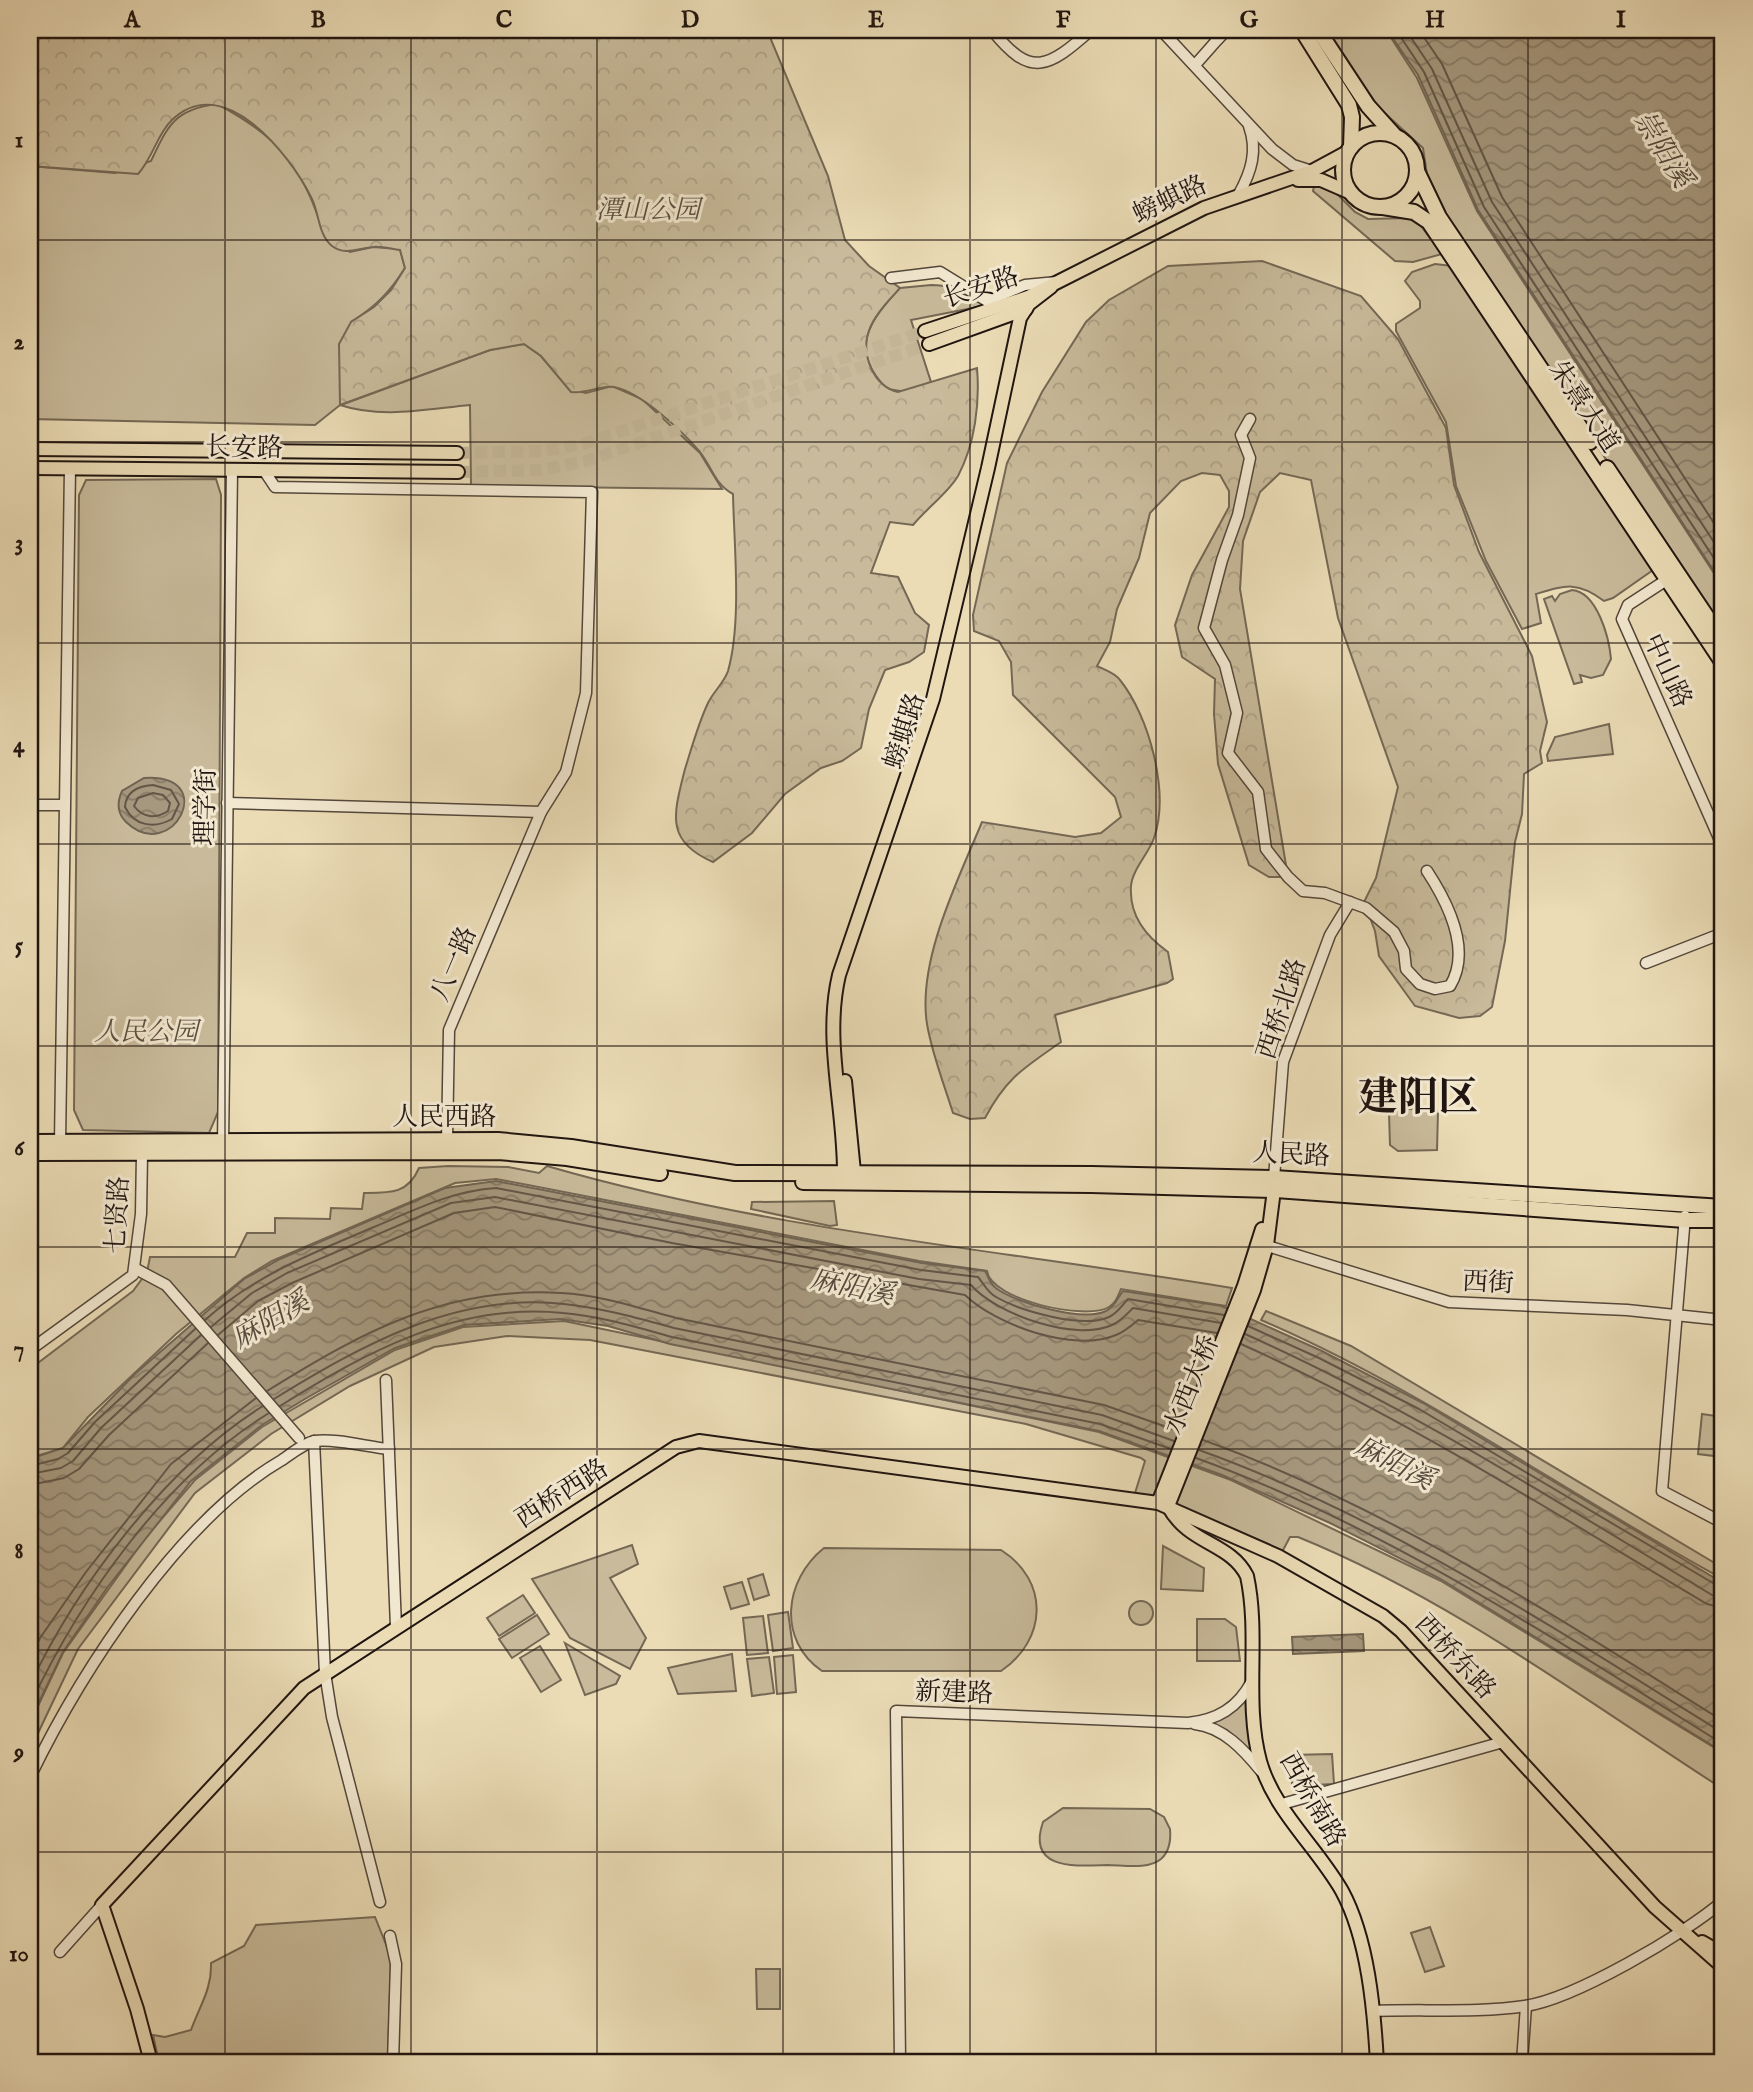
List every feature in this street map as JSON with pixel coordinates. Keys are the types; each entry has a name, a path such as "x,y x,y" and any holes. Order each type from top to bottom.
{"highway":[{"path":"1302,30 1349,105 1353,131 1343,167 1351,193 1365,204 1383,207 1394,204 1410,191 1417,171 1411,150 1368,106 1318,30"},
{"path":"1350,149 1371,134 1395,136"},
{"name":"朱熹大道","path":"1417,171 1439,217 1672,576 1723,663"},
{"name":"朱熹大道","path":"1383,207 1414,212 1429,222 1672,576 1723,641"},
{"name":"人民西路","path":"30,1142 223,1144 498,1140 571,1147 735,1173 850,1177"},
{"name":"人民西路","path":"30,1153 498,1152 567,1158 705,1180 850,1177"},
{"name":"人民路","path":"850,1177 1273,1186 1686,1214 1723,1220"},
{"name":"人民路","path":"1686,1214 1723,1208"}],"main road":[{"path":"1052,290 1166,231 1275,183 1312,171 1350,149"},
{"path":"1275,183 1321,180 1351,193"},
{"name":"螃蜞路","path":"850,1177 841,1051 843,992 948,672 1015,333 1052,290 1132,243 1238,194 1275,183"},
{"name":"长安路","path":"1015,333 1023,310 1052,290"},
{"name":"长安路","path":"929,344 1052,290"},
{"path":"987,318 1015,333"},
{"path":"987,318 1015,333"},
{"name":"长安路","path":"925,331 987,318"},
{"name":"长安路","path":"30,449 457,453"},
{"name":"长安路","path":"30,468 458,472"},
{"name":"水西大桥","path":"1165,1500 1249,1288 1263,1244 1273,1186"},
{"name":"西桥西路","path":"102,1905 304,1688 676,1447 689,1442 713,1441 1165,1500"},
{"name":"西桥南路","path":"1165,1500 1180,1526 1233,1558 1247,1576 1255,1672 1257,1745 1267,1780 1342,1892 1363,1953 1374,2011 1377,2062"},
{"name":"西桥东路","path":"1165,1500 1278,1556 1384,1616 1656,1907 1684,1931"},
{"path":"102,1905 137,2009 151,2062"},
{"path":"1684,1931 1723,1954"},
{"path":"1684,1931 1723,1967"}],"street":[{"path":"992,30 1017,58 1033,63 1057,57 1091,30"},
{"path":"1161,30 1284,159 1312,171"},
{"path":"1208,30 1218,39"},
{"path":"1195,65 1227,30"},
{"path":"1238,194 1249,175 1254,152 1245,116"},
{"path":"891,278 940,272 987,301 1025,285 1052,290"},
{"path":"1250,419 1241,435 1250,458 1238,515 1222,560 1204,628 1225,664 1237,713 1228,754 1258,792 1266,849 1288,877 1303,891 1325,893 1366,908 1394,932 1404,951 1406,969 1419,984 1435,989 1450,986 1459,971 1460,948 1443,895 1427,871"},
{"path":"60,1143 70,468"},
{"name":"理学街","path":"223,1144 232,471"},
{"name":"八一路","path":"265,472 275,487 592,492 586,693 566,772 541,812 449,1030 447,1141"},
{"name":"中山路","path":"1672,576 1628,605 1622,614 1624,626 1723,847"},
{"path":"228,803 541,812"},
{"path":"30,804 64,805"},
{"name":"西桥北路","path":"1273,1186 1283,1062 1330,935 1350,902"},
{"path":"1646,963 1723,933"},
{"name":"七贤路","path":"30,1350 129,1280 136,1269 142,1154"},
{"path":"1686,1214 1662,1491 1723,1523"},
{"name":"西街","path":"1263,1244 1449,1302 1627,1310 1723,1320"},
{"path":"136,1269 166,1285 299,1438"},
{"path":"386,1380 396,1628"},
{"path":"30,1777 79,1682 166,1566 208,1519 250,1479 314,1441 389,1449"},
{"path":"314,1441 325,1673 332,1717 380,1902"},
{"name":"新建路","path":"900,2062 895,1711 1188,1723 1212,1719 1231,1708 1247,1690 1255,1672"},
{"path":"1188,1723 1203,1725 1230,1739 1267,1780"},
{"path":"1282,1804 1503,1742"},
{"path":"1374,2011 1526,2006 1580,1986 1684,1931 1723,1900"},
{"path":"60,1952 102,1905"},
{"path":"390,1936 396,1964 393,2062"},
{"path":"1522,2062 1526,2006"}],"green space":[{"name":"潭山公园","path":"30,30 767,30 828,176 845,240 869,266 900,288 877,315 868,334 867,356 876,377 885,387 898,392 977,368 975,423 969,451 958,476 949,489 913,525 890,522 871,573 898,577 915,613 929,625 924,652 909,662 885,670 869,709 861,748 842,761 821,768 785,794 752,833 713,862 686,845 677,824 678,799 701,719 728,671 736,607 733,494 718,481 700,452 648,404 625,390 609,387 571,392 541,356 524,344 490,350 340,405 339,344 351,322 374,307 391,290 405,268 400,250 376,247 342,251 332,246 324,236 314,203 301,180 272,141 233,111 213,105 192,107 172,120 138,174 30,166"},
{"path":"1323,30 1386,30 1417,78 1477,211 1723,587 1723,635 1440,210 1428,181 1423,148 1378,107"},
{"path":"217,104 258,129 287,157 308,192 325,237 350,252 373,247 400,249 405,268 399,277 388,292 351,322 341,405 490,350 524,344 541,356 569,389 586,393 612,386 642,399 700,453 722,489 471,486 470,405 388,412 340,405 315,425 30,419 30,166 115,173 151,161 168,128 182,115 203,106"},
{"path":"1314,186 1331,188 1355,212 1368,219 1409,218 1418,222 1442,254 1413,262 1395,261 1313,191"},
{"path":"1262,261 1361,296 1398,339 1446,428 1454,485 1479,552 1532,656 1547,722 1540,751 1542,763 1524,774 1522,814 1515,842 1505,941 1492,1007 1480,1016 1459,1018 1415,1006 1379,956 1375,931 1364,902 1376,878 1398,787 1338,618 1311,480 1280,473 1260,492 1243,541 1240,589 1288,877 1269,877 1249,865 1218,764 1214,714 1215,679 1182,657 1175,625 1192,575 1229,507 1229,491 1220,475 1202,473 1181,481 1150,513 1139,558 1117,609 1110,642 1097,666 1118,678 1130,695 1140,713 1154,755 1160,799 1158,819 1152,844 1132,880 1131,897 1140,924 1168,952 1173,979 1055,1015 1061,1042 1009,1083 985,1118 970,1119 953,1113 932,1046 927,1024 926,1000 928,974 942,921 982,822 1075,837 1101,833 1121,817 1115,797 1013,695 1011,662 999,641 974,631 973,615 1007,463 1042,392 1086,322 1109,300 1168,266"},
{"path":"1435,264 1452,266 1653,570 1613,598 1604,601 1587,590 1571,587 1536,594 1541,623 1522,629 1486,561 1456,486 1446,422 1396,331 1396,324 1420,308 1420,301 1405,281 1412,272"},
{"path":"931,285 957,290 988,305 911,320 931,382 907,392 887,389 868,361 867,336 872,324 900,288"},
{"name":"人民公园","path":"216,479 221,495 218,1112 209,1133 83,1130 74,1110 79,495 86,480"},
{"path":"1572,590 1581,593 1595,607 1608,639 1611,659 1603,675 1591,678 1580,675 1582,682 1574,684 1544,599 1552,596 1555,601 1560,594"},
{"path":"1609,724 1613,754 1548,761 1547,755 1555,737"},
{"path":"1393,1109 1438,1111 1437,1150 1398,1151 1390,1145 1389,1113"},
{"path":"547,1166 716,1207 802,1223 1232,1288 1226,1306 1121,1289 1109,1307 1097,1311 1061,1309 1021,1299 1005,1291 992,1281 987,1271 919,1261 496,1179 455,1183 272,1261 244,1278 176,1334 88,1417 63,1448 30,1458 30,1369 133,1291 147,1272 150,1257 235,1257 247,1233 275,1233 275,1218 330,1219 331,1208 362,1209 364,1193 390,1192 404,1187 415,1177 419,1168 508,1167 539,1173"},
{"path":"834,1201 837,1225 830,1226 751,1209 752,1202"},
{"path":"1266,1311 1351,1346 1723,1568 1723,1579 1380,1378 1261,1320"},
{"path":"564,1321 1099,1432 1231,1480 1441,1581 1723,1753 1723,1789 1516,1653 1410,1590 1355,1562 1298,1537 1290,1537 1282,1552 1143,1498 1135,1493 1145,1461 1141,1458 1026,1424 590,1340 507,1336 434,1347 350,1386 271,1434 195,1493 78,1649 30,1750 30,1723 63,1653 146,1537 195,1480 262,1427 395,1350 463,1327"},
{"path":"1702,1414 1723,1417 1723,1457 1698,1454"},
{"path":"632,1545 638,1564 610,1578 646,1638 630,1669 570,1638 532,1579"},
{"path":"1163,1546 1204,1568 1203,1591 1161,1589"},
{"path":"824,1548 1001,1550 1017,1563 1035,1594 1037,1610 1034,1627 1016,1658 1001,1671 822,1671 808,1658 798,1643 792,1627 791,1610 800,1576"},
{"path":"763,1574 769,1595 754,1600 748,1579"},
{"path":"742,1582 749,1604 731,1609 724,1587"},
{"path":"523,1595 535,1613 499,1636 487,1618"},
{"path":"1141,1601 1152,1608 1153,1613 1146,1624 1141,1625 1130,1618 1129,1613 1136,1602"},
{"path":"788,1612 793,1648 773,1651 768,1615"},
{"path":"537,1615 549,1634 512,1658 499,1639"},
{"path":"763,1616 768,1653 747,1655 743,1618"},
{"path":"1197,1619 1225,1619 1236,1627 1240,1661 1197,1661"},
{"path":"565,1643 620,1676 616,1684 585,1695"},
{"path":"540,1646 561,1680 541,1692 520,1658"},
{"path":"732,1654 736,1691 678,1694 668,1668"},
{"path":"793,1655 796,1692 777,1694 774,1657"},
{"path":"769,1657 774,1693 752,1696 747,1659"},
{"path":"1249,1694 1257,1758 1212,1724"},
{"path":"1332,1754 1334,1784 1292,1786 1291,1755"},
{"path":"1063,1808 1150,1809 1164,1817 1170,1829 1168,1849 1161,1859 1142,1866 1082,1866 1057,1862 1042,1850 1040,1838 1043,1822"},
{"path":"375,1917 391,1957 388,2062 159,2062 153,2035 165,2037 191,2030 207,1989 211,1963 244,1946 256,1925"},
{"path":"1430,1927 1444,1966 1425,1972 1411,1933"},
{"path":"756,1969 780,1969 780,2009 757,2009"}],"water":[{"name":"崇阳溪","path":"1387,30 1723,30 1723,585 1478,210 1418,75"},
{"path":"144,778 167,780 180,789 184,801 181,815 172,826 159,833 143,833 126,822 119,811 122,791"},
{"name":"麻阳溪","path":"496,1181 922,1263 985,1271 992,1284 1005,1294 1033,1305 1066,1313 1095,1314 1106,1311 1123,1291 1222,1306 1322,1351 1423,1403 1723,1583 1723,1752 1439,1578 1330,1523 1222,1475 1099,1431 670,1344 608,1326 560,1319 464,1325 395,1348 262,1425 191,1481 107,1588 63,1652 30,1721 30,1459 63,1448 136,1373 244,1279 280,1259 445,1188"},
{"path":"1363,1634 1364,1651 1293,1654 1292,1637"}],"tunnel":[{"path":"457,453 542,451 583,444 925,331"},
{"path":"458,472 541,470 586,461 929,344"}],"district":[{"name":"建阳区","path":"1418,1099"}]}
